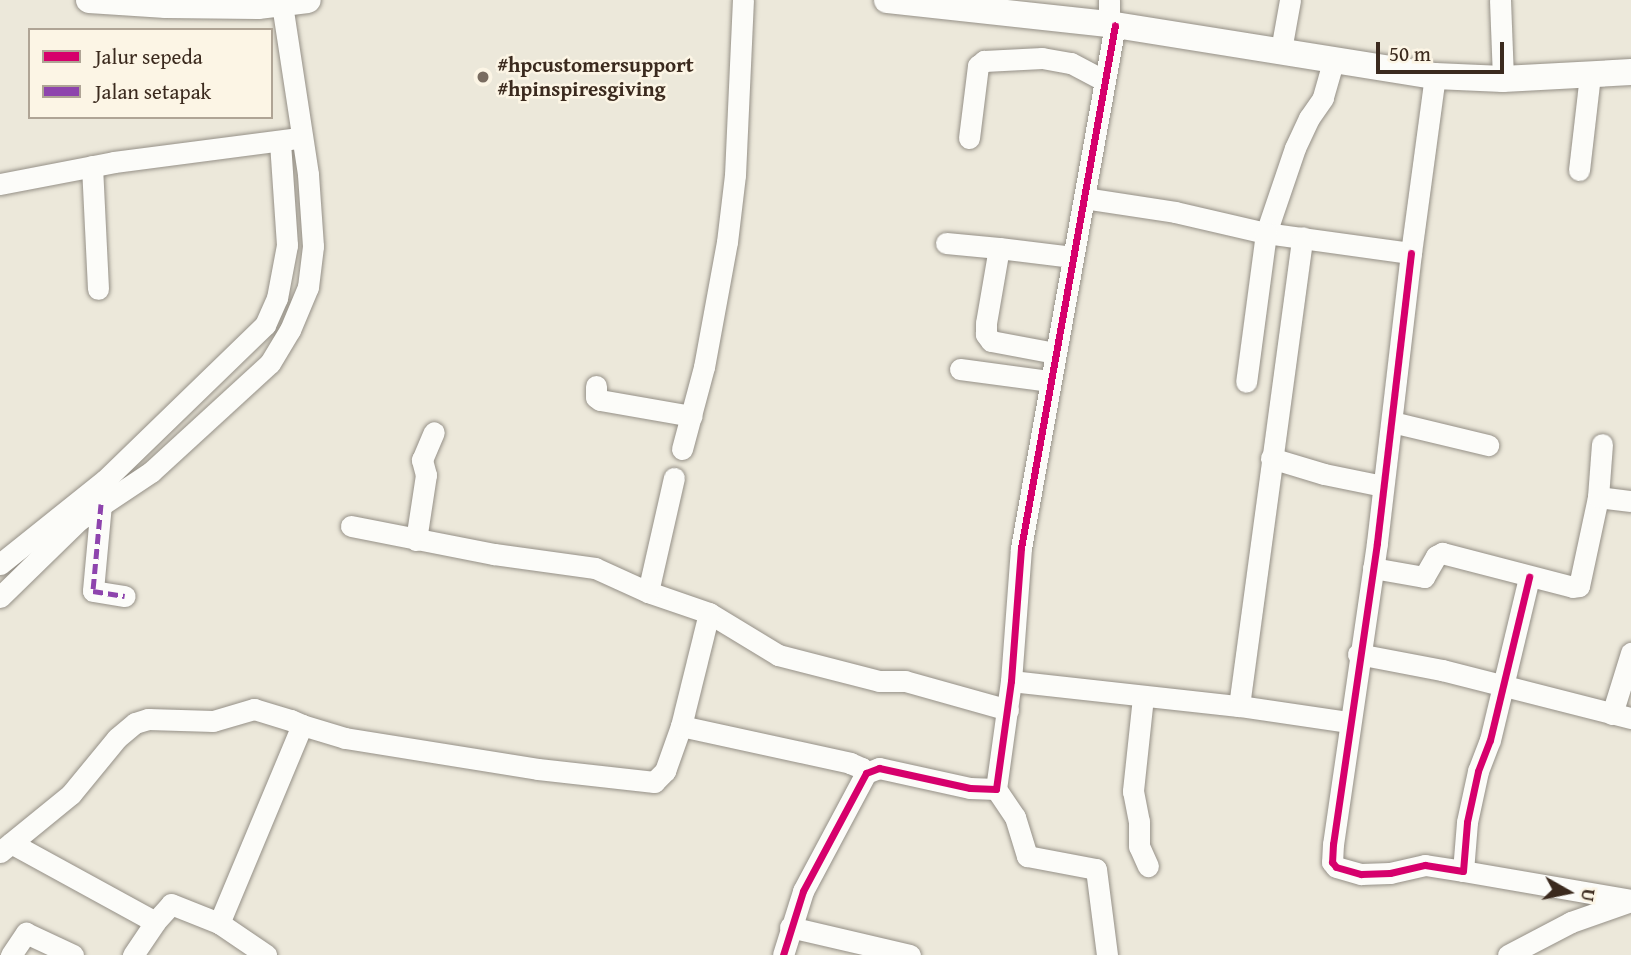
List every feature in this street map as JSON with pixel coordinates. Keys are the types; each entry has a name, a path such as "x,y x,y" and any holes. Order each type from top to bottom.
{"main road":[{"path":"89,0 166,5 275,4"},
{"path":"887,0 1111,16 1281,50 1431,96 1503,79 1589,90 1631,72"}],"street":[{"path":"682,449 692,416 727,242 735,174 743,0"},
{"path":"1281,50 1290,0"},
{"path":"1500,0 1503,79"},
{"path":"0,564 100,485 144,461 270,363 290,330 310,201 295,134 275,4"},
{"path":"1108,955 1096,869 1027,856 1015,817 996,789 1012,681 1019,562 1107,69 1111,16"},
{"path":"969,138 978,66 984,61 1042,58 1107,69"},
{"path":"1246,382 1266,233 1295,148 1309,118 1323,98 1332,66"},
{"path":"1579,170 1589,90"},
{"path":"1431,96 1392,422 1373,568 1358,654 1332,862 1343,871 1361,874 1390,873 1414,866 1463,871 1631,900"},
{"path":"0,184 92,166 295,134"},
{"path":"92,166 98,289"},
{"path":"1084,198 1175,212 1266,233 1411,253"},
{"path":"1239,705 1302,237"},
{"path":"946,243 1072,257"},
{"path":"999,248 986,334 991,341 1055,354"},
{"path":"2,591 144,461 256,335 297,273"},
{"path":"960,369 1050,380"},
{"path":"596,386 596,397 600,400 692,416"},
{"path":"1392,422 1488,445"},
{"path":"416,540 426,475 422,460 434,432"},
{"path":"1373,568 1424,578 1436,556 1442,553 1476,560 1529,577 1579,586 1598,497 1602,444"},
{"path":"1271,458 1324,474 1383,486"},
{"path":"648,592 674,478"},
{"path":"1598,497 1631,501"},
{"path":"101,503 93,591 125,596"},
{"path":"351,526 416,540 595,568 648,592 709,613 778,655 879,681 905,681 1009,710"},
{"path":"1463,871 1467,822 1478,772 1504,685 1529,577"},
{"path":"155,922 5,848 71,794 117,738 141,720 213,722 254,709 345,738 538,769 654,782 665,771 681,726 709,613"},
{"path":"1358,654 1504,685 1621,716 1631,653"},
{"path":"1012,681 1143,697 1239,705 1349,722"},
{"path":"1143,697 1133,790 1139,821 1139,846 1148,866"},
{"path":"219,923 302,725"},
{"path":"681,726 850,763 862,768 866,773"},
{"path":"783,955 803,891 866,773 879,768 970,788 996,789"},
{"path":"1508,955 1571,922 1631,900"},
{"path":"133,955 171,904 219,923 266,955"},
{"path":"790,926 910,955"},
{"path":"11,955 26,933 73,955"}],"marked path":[{"path":"101,504 93,591 125,596"}],"cycle path":[{"path":"783,955 803,891 866,773 879,768 970,788 996,789 1011,681 1021,548 1115,25"},
{"path":"1411,253 1377,543 1333,844 1332,862 1336,867 1361,874 1390,873 1425,865 1463,871 1467,822 1478,771 1490,740 1529,577"}],"place":[{"name":"#hpcustomersupport #hpinspiresgiving","path":"483,77"}]}
